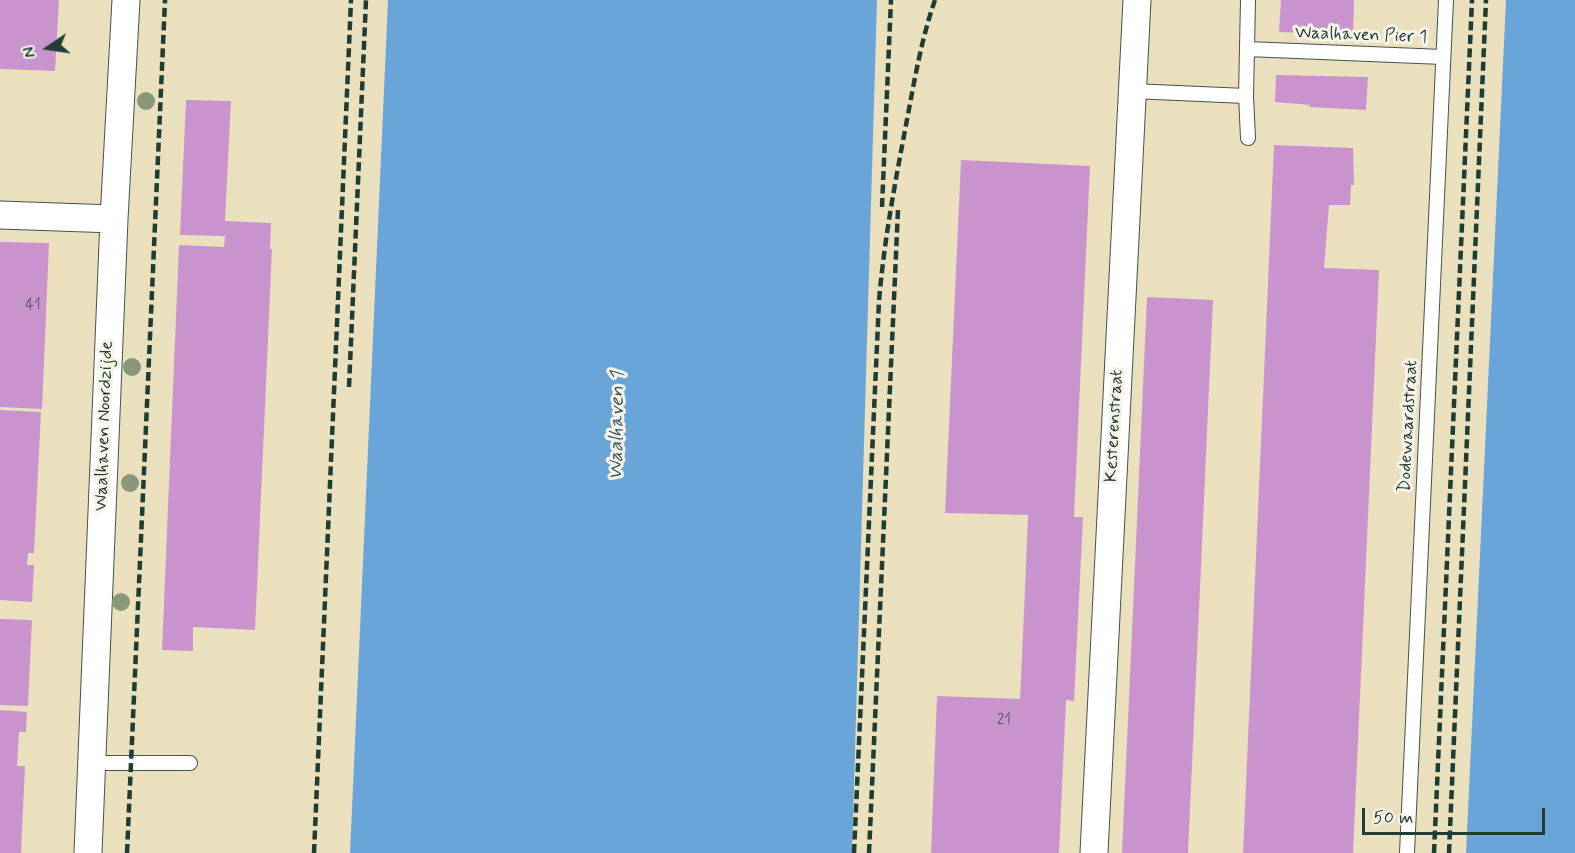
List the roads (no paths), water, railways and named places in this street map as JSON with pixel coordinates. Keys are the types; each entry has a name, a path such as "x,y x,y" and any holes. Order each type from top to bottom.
{"street":[{"name":"Waalhaven Noordzijde","path":"88,853 114,219 126,0"},
{"name":"Kesterenstraat","path":"1094,853 1137,0"},
{"path":"0,214 114,219"}],"lane":[{"path":"1248,0 1246,96 1248,138"},
{"name":"Dodewaardstraat","path":"1407,853 1446,0"},
{"name":"Waalhaven Pier 1","path":"1247,49 1443,57"},
{"path":"1132,91 1246,96"},
{"path":"92,763 190,763"}],"water":[{"name":"Waalhaven 1","path":"388,0 877,0 852,853 350,853"},
{"path":"1506,0 1575,0 1575,853 1466,853"}],"railway":[{"path":"127,853 165,0"},
{"path":"314,853 351,0"},
{"path":"349,387 366,0"},
{"path":"882,207 891,0"},
{"path":"854,853 881,279 915,78 935,0"},
{"path":"1434,853 1472,0"},
{"path":"1449,853 1486,0"},
{"path":"869,853 898,210"}]}
